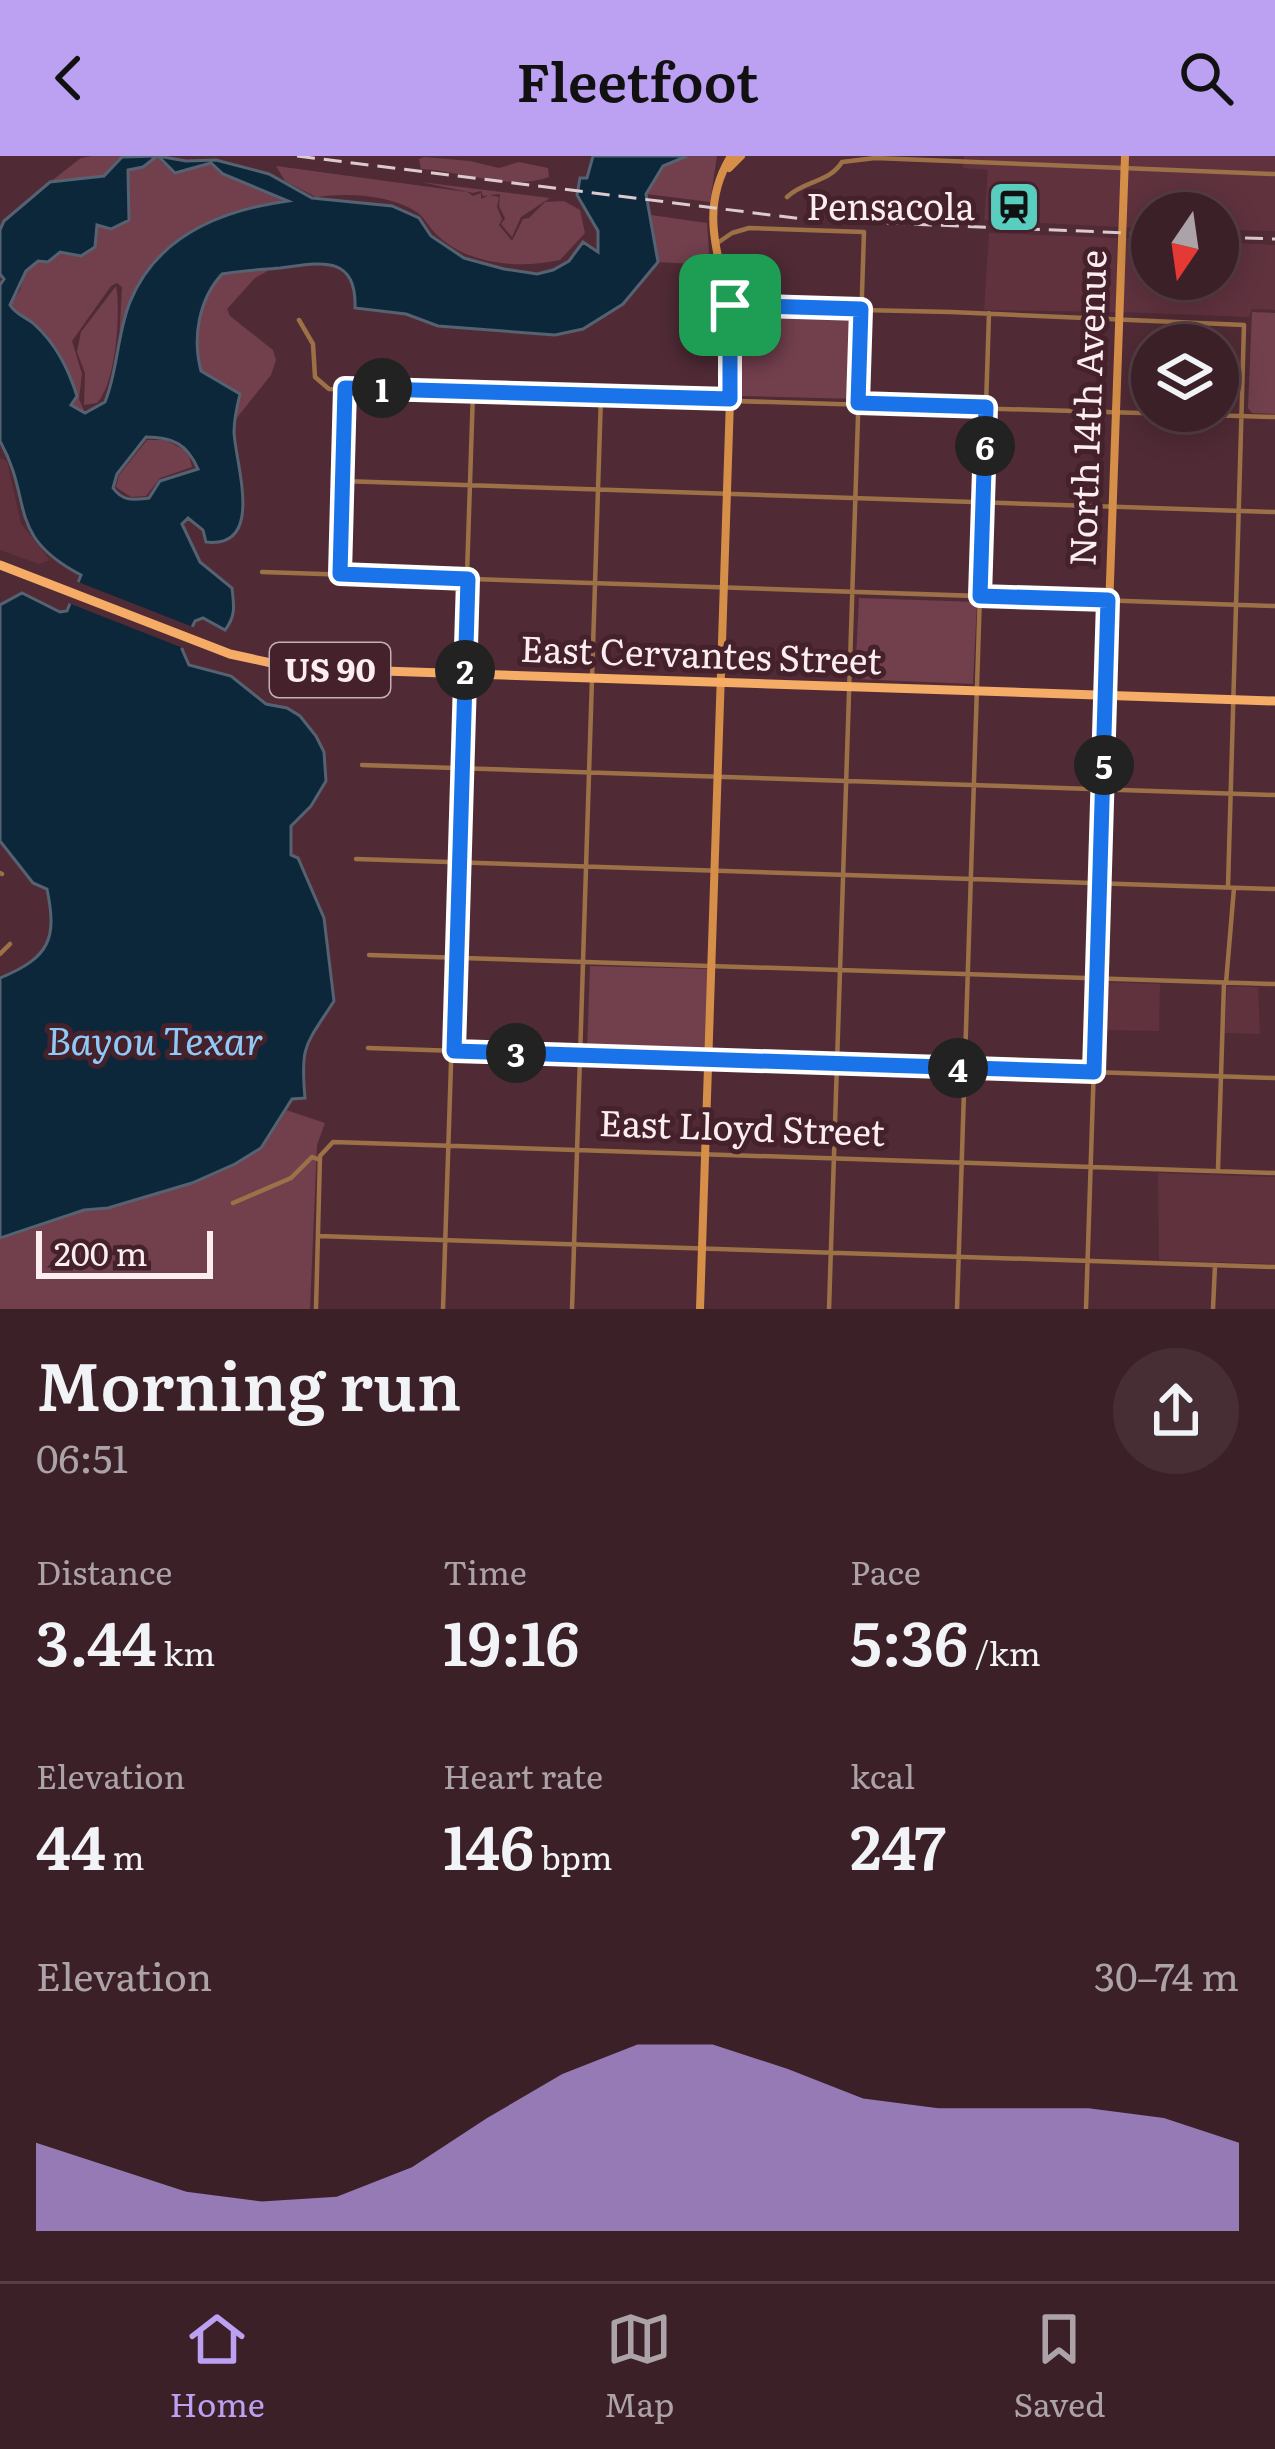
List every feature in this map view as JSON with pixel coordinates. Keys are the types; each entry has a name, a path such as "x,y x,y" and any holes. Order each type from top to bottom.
{"main road":[{"name":"East Cervantes Street","path":"0,566 249,660 294,668 1275,701"}],"street":[{"path":"700,1309 730,399 730,305 714,246 717,184 731,156"},
{"path":"717,184 741,156"},
{"name":"North 14th Avenue","path":"1086,1309 1125,156"},
{"path":"787,197 807,181 828,177 842,162 860,157 1275,174"},
{"path":"714,246 732,232 748,228 864,232 829,1309"},
{"path":"681,307 989,313 1244,325 1231,888 1218,1171"},
{"path":"957,1309 989,313"},
{"path":"298,320 314,344 317,381 329,389 1275,417"},
{"path":"340,574 345,388"},
{"path":"443,1309 473,391"},
{"path":"572,1309 601,395"},
{"path":"343,482 1275,512"},
{"path":"262,572 1275,606"},
{"path":"362,765 1275,795"},
{"path":"356,859 1275,889"},
{"path":"0,954 10,944"},
{"path":"369,955 1275,984"},
{"path":"368,1048 1275,1078"},
{"name":"East Lloyd Street","path":"233,1203 291,1178 312,1157 320,1160 333,1142 1275,1173"},
{"path":"316,1309 320,1160"},
{"path":"318,1236 1275,1267"},
{"path":"1214,1309 1215,1265"}],"shaded area":[{"path":"131,156 122,157 104,176 50,182 81,158"},
{"path":"157,156 163,164 211,162 291,201 227,215 178,240 143,282 119,343 122,287 111,286 72,341 82,374 79,399 85,413 71,405 73,399 10,305 26,271 38,260 94,233 128,170 143,167"},
{"path":"687,156 717,156 710,202 646,194 663,166"},
{"path":"964,156 1122,156 1119,227 984,220 988,170 963,168"},
{"path":"1128,156 1275,156 1275,231 1239,230 1239,192 1131,192 1131,227 1125,227"},
{"path":"419,159 499,168 519,162 548,168 549,177 503,181 421,169"},
{"path":"276,166 473,196 481,193 481,199 499,197 499,225 512,241 523,219 545,202 564,201 580,210 585,233 560,260 493,262 461,252 404,205 366,196 316,197 285,181"},
{"path":"421,182 550,198 521,217 512,237 501,224 505,218 500,194 483,196 481,191"},
{"path":"651,215 707,223 710,265 658,262"},
{"path":"989,233 1118,238 1116,312 984,310"},
{"path":"1124,238 1131,238 1131,300 1239,300 1239,243 1275,245 1275,310 1252,309 1249,317 1122,312"},
{"path":"271,269 255,278 227,309 273,350 276,360 271,375 236,419 239,394 201,371 199,318 214,280 227,272"},
{"path":"116,286 117,329 109,380 97,403 84,405 85,373 77,352 81,332"},
{"path":"741,310 859,313 856,399 742,396 738,391"},
{"path":"1252,312 1275,313 1275,414 1252,413 1248,408"},
{"path":"147,440 166,440 188,452 192,467 160,478 146,496 131,497 116,487 119,475"},
{"path":"0,458 7,461 21,524 50,560 39,564 0,550"},
{"path":"859,598 977,602 973,684 855,679"},
{"path":"590,966 709,969 705,1057 587,1053"},
{"path":"1099,982 1160,984 1159,1031 1098,1030"},
{"path":"1227,986 1275,988 1258,988 1260,1034 1225,1033"},
{"path":"286,1110 325,1123 317,1145 310,1309 0,1309 0,1238 81,1211 168,1191 224,1170 270,1135"},
{"path":"1158,1173 1275,1177 1275,1264 1159,1260"}],"water":[{"name":"Bayou Texar","path":"157,156 143,167 128,170 129,220 111,229 97,225 95,247 81,256 60,252 48,262 38,261 26,271 10,305 55,348 77,396 71,405 85,413 105,402 130,302 157,259 174,243 216,219 288,201 223,174 211,163 175,173 158,156 216,160 269,174 312,198 392,206 419,218 431,236 464,258 537,274 569,261 583,242 598,252 598,231 577,195 580,178 587,178 593,156 687,156 663,166 646,194 658,262 623,304 583,329 555,335 438,326 406,314 355,308 350,278 342,270 321,264 222,274 214,284 200,319 198,358 201,371 240,394 234,432 241,518 236,532 224,541 206,542 203,530 188,518 182,524 200,562 232,588 234,606 225,630 203,618 195,621 182,649 189,665 231,676 266,704 300,716 324,752 326,781 291,826 291,855 298,858 324,918 334,1001 307,1046 305,1098 292,1099 261,1148 192,1183 108,1208 84,1210 0,1238 0,978 40,954 51,921 47,889 33,883 0,841 0,605 22,593 67,611 81,575 41,546 31,531 0,441 0,285 4,279 0,230 4,221 50,182 104,176 122,157","holes":["146,437 184,448 198,469 160,481 149,498 121,496 113,488 117,474"]}],"pier":[{"path":"73,580 198,629 188,650 66,602"}],"railway":[{"path":"297,156 811,220 1131,233"},
{"path":"1239,238 1275,239"}],"place":[{"name":"Pensacola","path":"1014,207"}],"route":[{"path":"730,305 861,309 858,403 986,407 980,596 1108,600 1094,1072 454,1051 468,579 340,574 345,388 730,399 730,305"}]}
